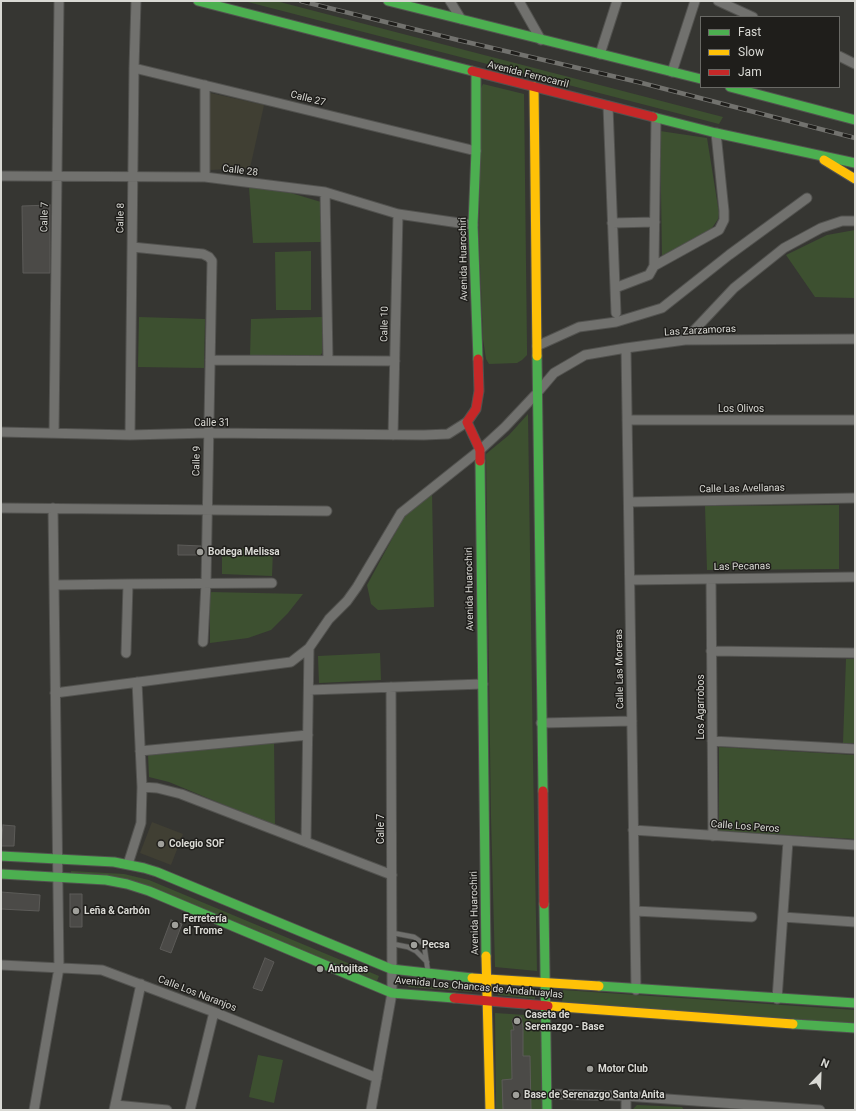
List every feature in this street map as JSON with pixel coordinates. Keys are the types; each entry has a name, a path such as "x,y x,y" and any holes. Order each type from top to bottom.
{"street":[{"name":"Calle 7","path":"54,433 59,1"},
{"name":"Calle 8","path":"130,435 136,1"},
{"name":"Avenida Ferrocarril","path":"198,1 716,133 855,163"},
{"path":"388,1 700,79"},
{"path":"450,1 461,20"},
{"path":"519,1 541,40"},
{"path":"672,72 695,1"},
{"path":"718,1 751,16"},
{"path":"600,54 614,4"},
{"path":"840,56 855,64"},
{"name":"Calle 27","path":"134,68 476,151"},
{"name":"Avenida Huarochiri","path":"476,73 476,151 473,225 479,391 476,409 467,422 480,450 486,980 490,1110"},
{"path":"205,85 205,178"},
{"path":"534,87 546,1110"},
{"path":"734,88 855,120"},
{"path":"608,106 616,314"},
{"path":"654,266 656,118"},
{"path":"615,288 649,274 654,266 719,230 724,220 724,211 716,133"},
{"path":"816,155 855,179"},
{"name":"Calle 28","path":"1,176 205,178 325,192 398,214 473,225"},
{"path":"325,192 328,360"},
{"path":"537,346 579,327 616,322 662,308 729,255 807,198"},
{"name":"Calle 10","path":"393,435 398,214"},
{"path":"685,340 734,288 784,248 821,228 842,222 855,221"},
{"path":"612,223 655,222"},
{"name":"Calle 9","path":"132,248 203,254 209,257 212,262 206,584 203,642"},
{"name":"Las Zarzamoras","path":"55,693 291,662 309,648 330,618 347,601 358,587 401,512 480,450 537,394 554,373 585,355 685,340 855,339"},
{"name":"Calle Las Moreras","path":"626,348 636,990"},
{"path":"210,360 395,361"},
{"name":"Los Olivos","path":"627,420 855,420"},
{"name":"Calle 31","path":"1,432 130,435 208,433 424,435 448,434 467,422"},
{"name":"Calle Las Avellanas","path":"629,502 855,498"},
{"path":"1,508 327,511"},
{"path":"34,1110 59,968 52,508"},
{"name":"Las Pecanas","path":"630,580 855,577"},
{"name":"Los Agarrobos","path":"711,579 713,836"},
{"path":"54,585 272,583"},
{"path":"126,653 128,584"},
{"path":"306,842 309,648"},
{"path":"711,651 855,653"},
{"path":"128,864 141,823 142,787 137,682"},
{"path":"309,690 483,684"},
{"name":"Calle 7","path":"371,1110 392,993 391,687"},
{"path":"541,723 632,721"},
{"path":"140,751 308,735"},
{"path":"712,741 855,749"},
{"path":"142,787 157,788 181,794 392,875"},
{"name":"Calle Los Peros","path":"634,830 855,845"},
{"path":"777,999 788,841"},
{"name":"Avenida Los Chancas de Andahuaylas","path":"1,856 128,864 157,872 393,970 486,980 544,982 636,990 855,1003"},
{"name":"Avenida Los Chancas de Andahuaylas","path":"1,874 106,880 127,884 149,891 392,993 545,1006 855,1028"},
{"path":"634,911 752,917"},
{"path":"783,917 855,922"},
{"name":"Calle Los Naranjos","path":"1,965 102,970 214,1012 377,1078"},
{"path":"141,984 114,1108 167,1110"},
{"path":"190,1110 214,1012"},
{"path":"546,1094 626,1096 690,1106 820,1110"},
{"path":"626,1096 626,1110"}],"lane":[{"path":"393,933 414,937 424,944 428,974"},
{"path":"393,944 408,947 416,951 427,962"}],"shaded area":[{"path":"210,93 264,105 250,168 210,170"},
{"name":"Colegio SOF","path":"152,822 183,834 171,865 140,853"}],"green space":[{"path":"244,1 276,1 723,117 719,124"},
{"path":"483,84 524,94 527,355 517,363 489,364 486,359 483,339 479,238 481,88"},
{"path":"660,131 707,138 719,213 718,219 710,231 662,256"},
{"path":"249,187 291,193 321,202 321,242 253,243"},
{"path":"855,230 855,298 815,297 786,255 827,235"},
{"path":"311,251 311,310 276,310 275,252"},
{"path":"139,317 205,319 204,368 138,367"},
{"path":"322,317 322,353 320,356 250,357 251,319"},
{"path":"528,414 537,971 495,967 491,817 486,454 509,435"},
{"path":"432,491 434,607 378,610 371,604 367,585 405,515"},
{"path":"839,505 839,569 707,570 705,506"},
{"path":"222,548 273,549 272,576 222,574"},
{"path":"210,592 303,594 288,613 271,630 248,638 210,643"},
{"path":"380,653 381,680 319,683 318,656"},
{"path":"846,659 855,659 855,743 843,743"},
{"path":"274,740 275,826 169,782 149,777 148,754"},
{"path":"719,747 855,755 855,839 719,831"},
{"path":"71,871 124,874 149,880 379,976 377,981 136,882 71,875"},
{"path":"409,984 472,989 472,992 408,987"},
{"path":"534,990 535,999 498,995 498,991"},
{"path":"563,990 855,1010 855,1023 562,1003"},
{"path":"495,1013 541,1016 542,1110 496,1110"},
{"path":"258,1055 283,1060 274,1103 249,1097"},
{"path":"637,1105 682,1107 684,1110 632,1110"}],"building":[{"path":"50,205 50,273 23,273 22,206"},
{"path":"178,545 201,546 201,555 178,555"},
{"path":"3,825 15,826 14,846 1,846"},
{"path":"1,892 40,895 39,911 1,909"},
{"name":"Leña & Carbón","path":"70,894 82,894 82,927 70,927"},
{"path":"171,920 182,924 171,953 160,949"},
{"path":"265,958 274,962 262,991 253,988"},
{"name":"Base de Serenazgo Santa Anita","path":"515,1017 521,1017 523,1027 523,1056 530,1056 531,1110 503,1110 502,1080 512,1079 511,1030 514,1030 512,1020"}],"railway":[{"path":"301,1 458,40 638,82 855,138"}],"traffic: fast":[{"path":"198,1 472,71"},
{"path":"388,1 700,79"},
{"path":"476,73 476,151 473,225 478,359"},
{"path":"734,88 855,120"},
{"path":"653,117 716,133 855,163"},
{"path":"537,356 543,791"},
{"path":"480,461 486,956"},
{"path":"1,856 114,862 144,868 157,872 391,969 472,978"},
{"path":"1,874 106,880 127,884 149,891 392,993 454,998"},
{"path":"544,904 547,1110"},
{"path":"599,986 855,1003"},
{"path":"793,1024 855,1028"}],"traffic: slow":[{"path":"534,87 537,356"},
{"path":"824,160 855,179"},
{"path":"486,956 490,1110"},
{"path":"472,978 599,986"},
{"path":"548,1006 793,1024"}],"traffic: jam":[{"path":"472,71 653,117"},
{"path":"478,359 479,391 476,409 467,422 480,450 480,461"},
{"path":"543,791 544,904"},
{"path":"454,998 548,1006"}],"place":[{"name":"Bodega Melissa","path":"200,552"},
{"name":"Colegio SOF","path":"161,844"},
{"name":"Leña & Carbón","path":"76,911"},
{"name":"Ferretería el Trome","path":"175,925"},
{"name":"Pecsa","path":"414,945"},
{"name":"Antojitas","path":"320,969"},
{"name":"Caseta de Serenazgo - Base","path":"517,1021"},
{"name":"Motor Club","path":"590,1069"},
{"name":"Base de Serenazgo Santa Anita","path":"516,1095"}]}
